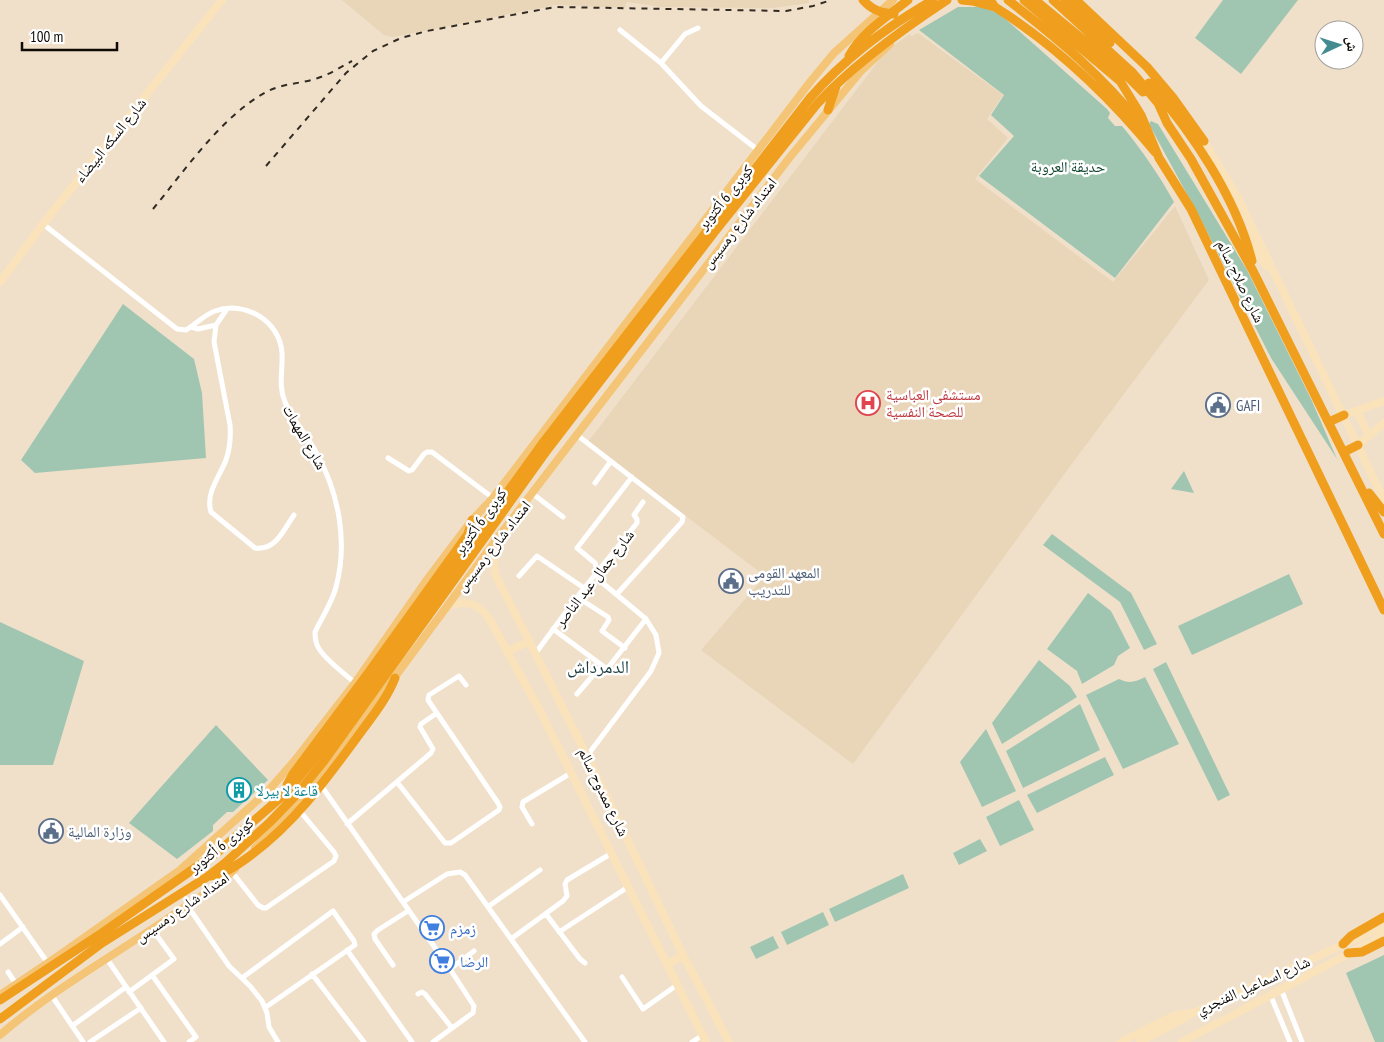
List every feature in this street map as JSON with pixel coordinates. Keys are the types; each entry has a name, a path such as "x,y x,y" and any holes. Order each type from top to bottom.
{"highway":[{"path":"863,0 881,12 909,14"},
{"path":"828,110 840,73 855,45 908,0"},
{"path":"934,0 940,0"},
{"name":"كوبرى 6 أكتوبر","path":"0,1000 102,933 218,851 286,793 328,742 542,444 810,98 824,81 855,54 909,14 934,0"},
{"name":"كوبرى 6 أكتوبر","path":"2,1018 102,943 207,877 241,850 298,793 324,761 548,449 716,230 817,104 860,63 947,0"},
{"path":"962,0 993,4 1045,43 1093,86 1143,137 1159,158"},
{"path":"1004,13 1009,0 1086,64 1121,100 1153,140"},
{"name":"شارع صلاح سالم","path":"1024,0 1112,74 1132,98 1153,140 1159,158 1191,209 1384,610"},
{"name":"شارع صلاح سالم","path":"1035,0 1133,82 1162,112 1167,123 1191,159 1254,271 1384,534"},
{"path":"1053,0 1132,72 1146,87 1162,112"},
{"path":"1064,0 1135,66 1195,142 1235,213 1254,271"},
{"path":"1076,0 1147,67 1180,107 1204,141"},
{"path":"1330,422 1344,415"},
{"path":"1344,452 1358,445"},
{"path":"1358,479 1384,512"},
{"path":"286,793 287,785 293,774 468,534 472,520"},
{"path":"207,877 216,876 227,871 262,847 282,830 328,778 390,690 395,678"},
{"path":"1343,944 1351,936 1384,917"},
{"path":"1348,953 1362,952 1384,941"}],"main road":[{"name":"شارع السكه البيضاء","path":"0,282 43,224 222,0"},
{"name":"امتداد شارع رمسيس","path":"0,995 180,870 248,811 284,774 355,683 426,581 472,520 493,498 834,53 893,0"},
{"name":"امتداد شارع رمسيس","path":"0,1035 17,1020 187,905 232,872 296,806 318,781 496,540 658,328 828,110 861,71 908,28 934,0"},
{"path":"1204,141 1238,198 1384,500"},
{"path":"732,185 729,198 732,206 736,209 742,209 754,204"},
{"path":"1235,213 1268,268 1279,281"},
{"path":"640,305 653,309 657,314 658,328"},
{"path":"1344,415 1384,401"},
{"path":"1357,411 1369,436"},
{"path":"1358,445 1384,423"},
{"name":"شارع ممدوح سالم","path":"496,540 495,574 587,756 683,955 728,1042"},
{"name":"شارع ممدوح سالم","path":"447,606 467,602 477,607 487,616 571,773 704,1039"},
{"path":"507,652 528,642"},
{"name":"شارع اسماعيل الفنجري","path":"1121,1042 1173,1016 1196,1012 1384,926"},
{"name":"شارع اسماعيل الفنجري","path":"1182,1042 1384,935"},
{"path":"667,965 683,955"},
{"path":"0,1000 17,1020"},
{"path":"1140,1042 1196,1012"}],"street":[{"path":"661,63 685,34 698,28"},
{"path":"620,30 661,63 701,106 758,150"},
{"path":"43,224 177,329 186,330 191,327 198,329 216,325"},
{"path":"226,309 216,325 214,342 231,437 226,460 211,494 209,507 211,512 255,548 268,547 275,542 294,515"},
{"name":"شارع المهمات","path":"191,327 208,314 226,309 239,309 254,313 268,322 277,336 282,352 281,386 285,403 316,452 333,490 338,509 342,548 339,574 331,600 315,632 315,640 323,653 355,683"},
{"path":"577,435 682,515 683,520 617,594"},
{"path":"388,458 410,471 424,454 429,451 432,452 493,498"},
{"path":"595,483 611,461"},
{"path":"587,756 651,671 659,653 658,642 653,628 646,619 599,580 595,563 578,550 577,547 632,477"},
{"path":"533,494 563,517"},
{"name":"شارع جمال عبد الناصر","path":"535,654 584,588 637,523 634,515 643,502"},
{"path":"519,576 537,556 584,588"},
{"path":"577,597 608,617 609,620 602,631 625,648"},
{"path":"554,629 607,669 646,619"},
{"path":"577,694 602,666"},
{"path":"397,782 445,843 451,843 498,810 500,807 498,803 428,700 429,695 459,676 466,685"},
{"path":"347,824 432,751 432,746 420,727 421,724 437,713"},
{"path":"532,824 522,807 523,802 571,773"},
{"path":"318,781 471,1001 474,1009 470,1015 433,1042"},
{"path":"232,872 258,905 266,908 334,861 336,856 334,852 296,806"},
{"path":"511,939 566,898 565,884 567,880 612,854"},
{"path":"489,906 540,870"},
{"path":"403,902 447,874 460,872 465,875 585,1042"},
{"path":"559,932 628,887"},
{"path":"0,895 48,962"},
{"path":"187,905 228,966 250,986 266,1007 269,1027 278,1042"},
{"path":"242,978 333,911 355,942 354,946 266,1007"},
{"path":"393,965 375,940 374,934 408,911"},
{"path":"546,914 585,963"},
{"path":"0,944 23,927"},
{"path":"72,1026 174,959 152,929"},
{"path":"347,950 412,1042"},
{"path":"450,969 474,951"},
{"path":"107,959 164,1042"},
{"path":"8,972 16,984"},
{"path":"312,974 364,1042"},
{"path":"152,975 196,1037 189,1042"},
{"path":"622,978 644,1010 677,985"},
{"path":"1281,989 1302,1042"},
{"path":"418,994 422,992 426,994 452,1028"},
{"path":"1270,994 1290,1042"},
{"path":"52,996 84,1042"},
{"path":"90,1042 141,1008"},
{"path":"692,1042 704,1039"}],"shaded area":[{"path":"342,0 809,0 809,3 773,8 661,7 627,2 625,8 556,5 393,37 384,35"},
{"name":"مستشفى العباسية للصحة النفسية","path":"918,33 1003,95 987,119 1008,138 975,179 1113,282 1175,206 1209,280 1074,461 853,764 701,650 765,576 588,442 886,51 910,34 912,36"}],"green space":[{"path":"1223,0 1298,0 1241,74 1195,38"},
{"name":"حديقة العروبة","path":"958,7 985,7 1001,15 1107,109 1110,113 1108,118 1115,126 1122,126 1156,172 1174,202 1115,278 979,176 1014,136 991,115 1004,95 919,30"},
{"path":"1151,121 1158,124 1247,270 1312,401 1337,459 1271,358 1202,222 1149,124"},
{"path":"123,304 194,359 202,393 206,458 35,473 21,460"},
{"path":"1184,471 1194,493 1171,489"},
{"path":"1052,534 1131,593 1157,644 1144,650 1120,602 1043,545"},
{"path":"1289,574 1303,604 1192,655 1178,626"},
{"path":"1088,593 1111,611 1130,648 1118,656 1114,665 1082,684 1077,671 1047,649"},
{"path":"0,622 84,661 53,765 0,765"},
{"path":"1039,660 1070,686 1077,697 1002,744 992,723"},
{"path":"1166,662 1230,795 1218,801 1153,669"},
{"path":"1145,677 1179,744 1123,769 1086,695 1119,679 1132,682"},
{"path":"1080,704 1100,750 1023,788 1006,751"},
{"path":"216,725 268,780 233,812 227,812 213,825 213,831 177,859 129,823"},
{"path":"986,729 1016,791 982,807 960,762"},
{"path":"1105,757 1114,775 1037,813 1027,795"},
{"path":"1019,800 1034,830 1000,846 986,817"},
{"path":"980,839 987,851 959,865 953,853"},
{"path":"903,874 909,888 835,922 829,909"},
{"path":"823,912 829,925 787,945 781,932"},
{"path":"773,936 779,948 756,959 750,947"},
{"path":"1384,955 1384,1042 1375,1042 1346,973"}],"railway":[{"path":"266,166 346,73 373,51 401,38 427,31 555,7 786,11 813,6 831,0"},
{"path":"153,209 219,129 250,102 272,89 318,78 352,61"}],"place":[{"name":"مستشفى العباسية للصحة النفسية","path":"868,403"},
{"name":"GAFI","path":"1218,405"},
{"name":"المعهد القومى للتدريب","path":"731,581"},
{"name":"قاعة لا بيرلا","path":"239,790"},
{"name":"وزارة المالية","path":"51,831"},
{"name":"زمزم","path":"432,928"},
{"name":"الرضا","path":"442,961"}],"district":[{"name":"الدمرداش","path":"598,666"}]}
